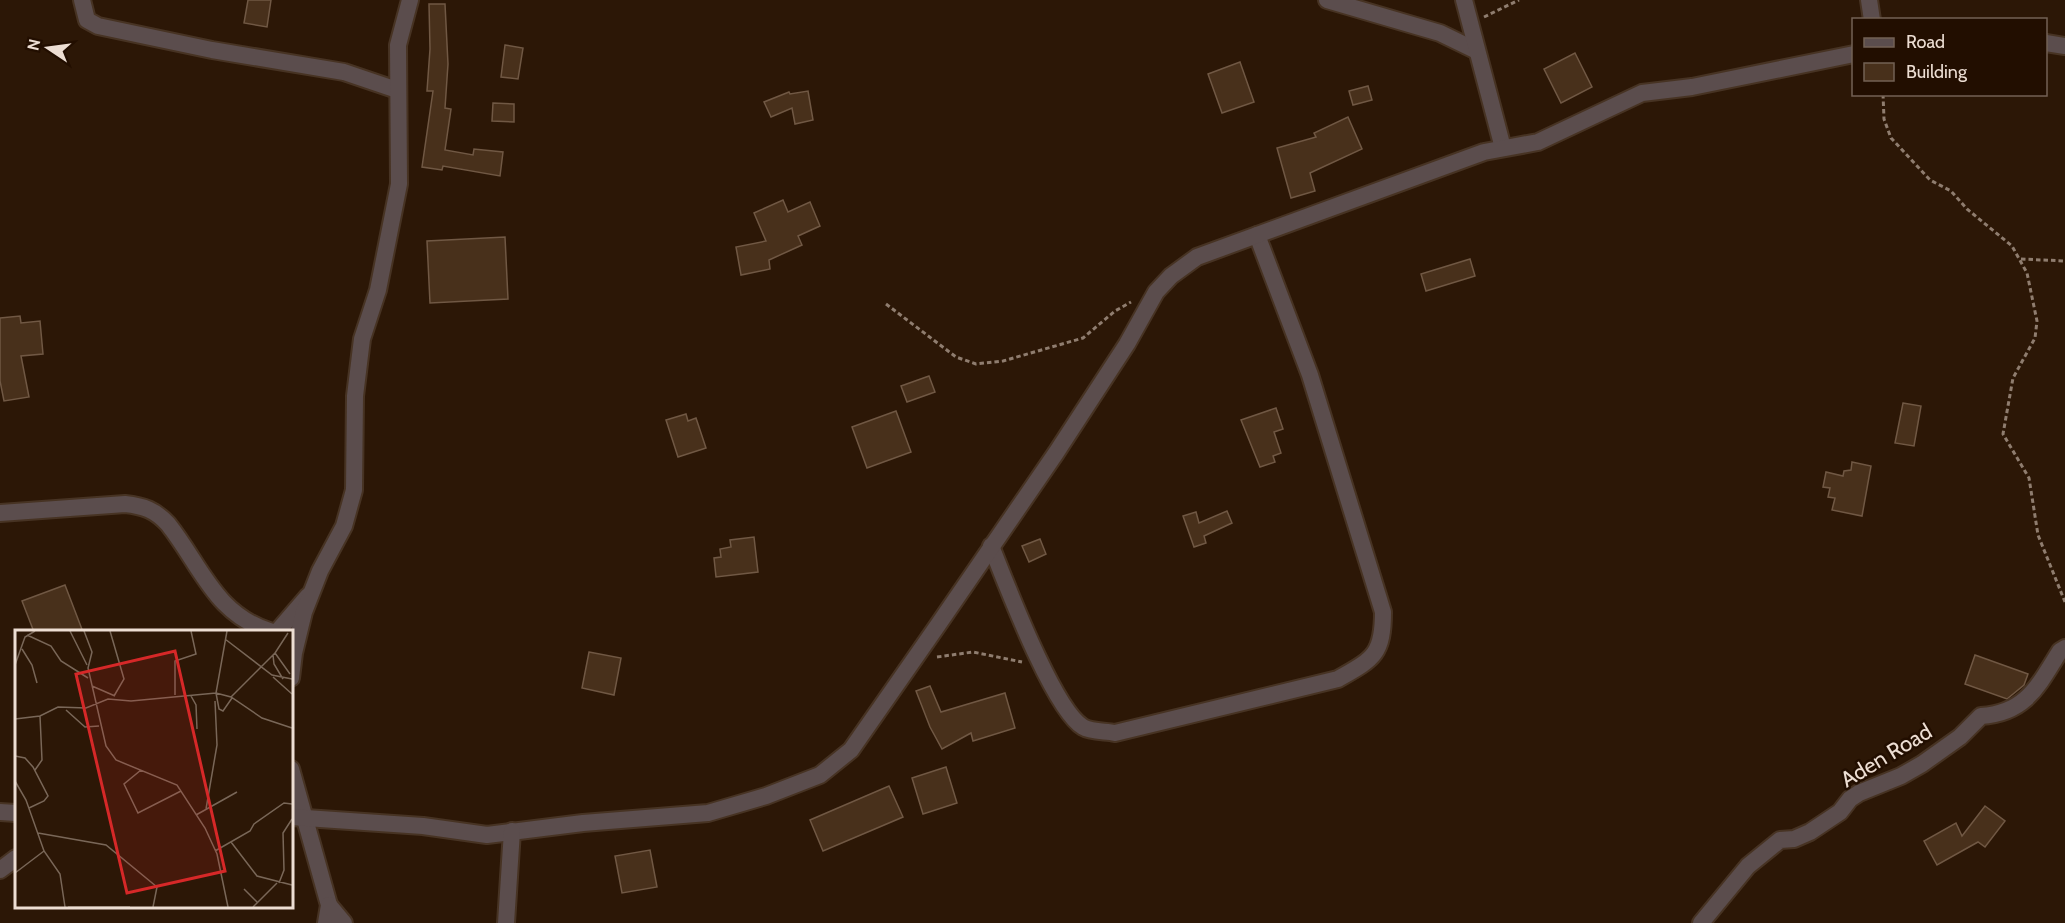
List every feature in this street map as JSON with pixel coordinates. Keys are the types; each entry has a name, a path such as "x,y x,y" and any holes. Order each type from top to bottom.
{"street":[{"path":"82,0 87,20 98,26 212,50 344,72 397,90"},
{"path":"292,670 294,653 312,592 344,526 354,490 356,396 362,339 378,290 399,183 398,45 410,0"},
{"path":"1327,0 1440,33 1475,50"},
{"path":"1464,0 1475,50 1503,148"},
{"path":"1869,0 1872,18"},
{"path":"2047,43 2065,46"},
{"path":"298,817 423,826 487,835 708,813 766,796 820,775 850,750 912,661 1127,344 1156,292 1171,276 1197,257 1463,159 1503,148 1538,142 1642,93 1692,87 1852,54"},
{"path":"991,546 1066,713 1084,728 1115,733 1338,679 1371,660 1383,637 1383,612 1313,386 1257,235"},
{"path":"0,513 125,504 142,506 157,513 168,524 223,604 239,618 267,630"},
{"path":"279,630 312,592"},
{"name":"Aden Road","path":"1701,923 1748,866 1780,840 1794,839 1810,832 1840,812 1859,793 1901,776 1922,764 1960,737 1981,716 1994,715 2023,704 2060,651 2065,648"},
{"path":"292,776 298,817 330,905 344,923"},
{"path":"0,812 15,813"},
{"path":"506,923 512,831"},
{"path":"0,870 15,859"},
{"path":"327,923 330,905"}],"path":[{"path":"1469,24 1519,0"},
{"path":"1883,96 1887,128 1912,163 1930,180 1951,191 1967,209 2012,246 2027,273 2037,321 2035,338 2013,378 2003,434 2029,478 2038,535 2065,602"},
{"path":"2021,259 2065,261"},
{"path":"886,304 956,357 976,364 1003,360 1083,338 1115,311 1134,300 1156,292"},
{"path":"912,661 973,652 1044,667"}],"building":[{"path":"248,0 271,0 267,27 244,23"},
{"path":"429,4 445,4 448,64 445,108 451,109 445,150 473,155 474,149 503,152 500,176 443,166 442,170 422,167 433,91 427,91 430,49"},
{"path":"505,45 523,48 518,79 501,77"},
{"path":"1575,53 1592,87 1561,103 1544,69"},
{"path":"1240,62 1254,102 1222,113 1208,74"},
{"path":"1368,86 1372,100 1353,105 1349,91"},
{"path":"808,91 813,120 795,124 792,108 771,117 764,102 789,92 790,94"},
{"path":"493,103 514,104 514,122 492,121"},
{"path":"1348,117 1362,149 1310,173 1315,191 1291,198 1277,148 1316,137 1314,133"},
{"path":"783,200 788,212 810,202 820,226 798,236 802,245 769,260 770,269 741,275 736,247 766,241 754,213"},
{"path":"505,237 508,299 430,303 427,241"},
{"path":"1470,259 1475,276 1426,291 1421,274"},
{"path":"20,316 21,323 40,321 43,354 21,356 29,397 4,401 0,381 0,318"},
{"path":"929,376 935,392 907,402 901,386"},
{"path":"1903,403 1921,406 1914,446 1895,443"},
{"path":"1276,408 1283,429 1274,432 1281,453 1273,456 1275,462 1260,467 1241,420"},
{"path":"896,411 911,452 867,468 852,427"},
{"path":"686,414 688,421 696,418 706,448 678,457 666,420"},
{"path":"1852,462 1871,466 1862,516 1832,510 1835,498 1828,497 1830,488 1823,487 1826,472 1843,476 1844,471 1851,470"},
{"path":"1227,511 1232,523 1204,536 1206,543 1194,547 1183,516 1196,512 1199,523"},
{"path":"754,537 758,572 716,577 714,558 721,557 720,549 731,547 730,540"},
{"path":"1040,539 1046,554 1029,562 1022,546"},
{"path":"65,585 82,630 33,630 22,601"},
{"path":"589,652 621,658 614,695 582,688"},
{"path":"1975,655 2028,674 2024,685 2007,699 1965,684"},
{"path":"930,686 941,712 1005,693 1015,728 973,741 971,733 942,749 930,727 916,691"},
{"path":"946,767 957,803 923,814 912,778"},
{"path":"889,786 903,817 823,851 810,820"},
{"path":"1985,806 2005,821 1985,847 1978,842 1937,865 1924,841 1956,823 1962,836"},
{"path":"650,850 657,887 622,893 615,856"}]}
